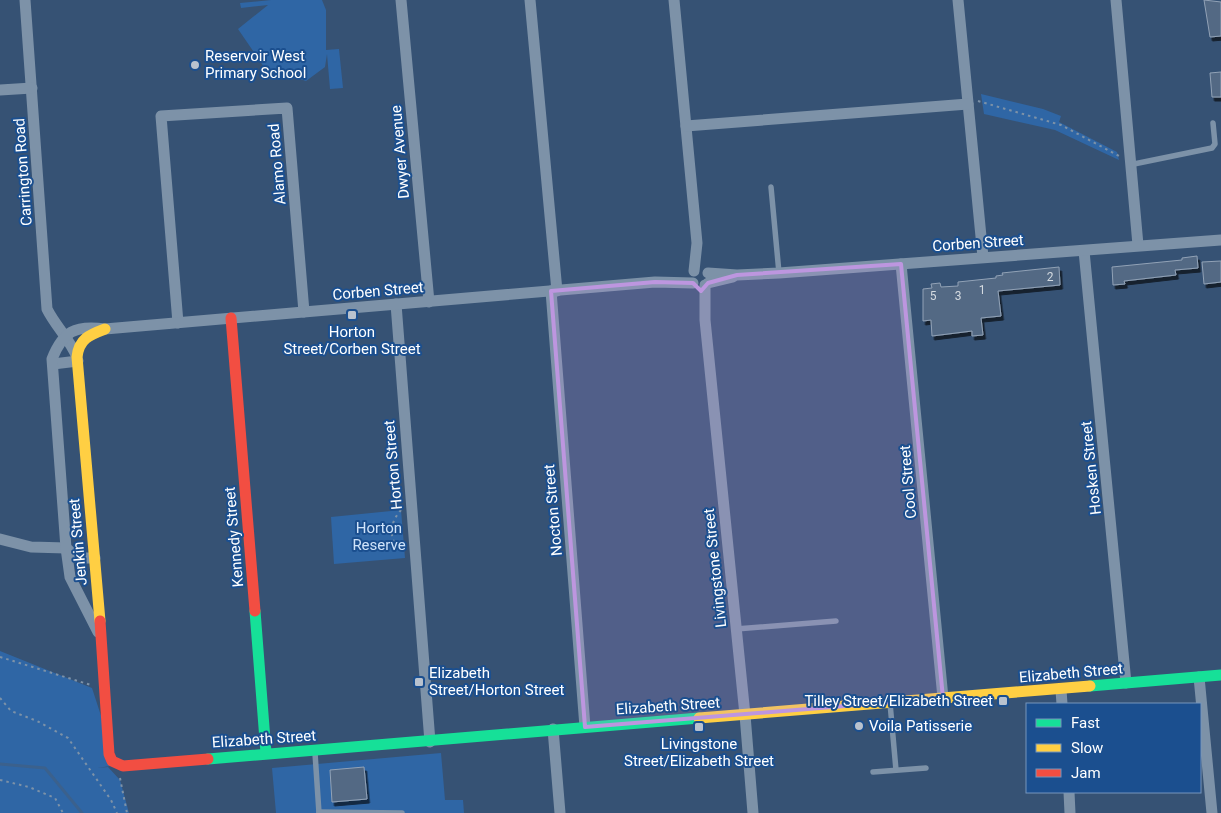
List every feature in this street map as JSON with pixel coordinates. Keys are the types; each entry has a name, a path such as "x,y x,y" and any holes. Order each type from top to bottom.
{"street":[{"name":"Carrington Road","path":"25,0 48,310 53,322 66,335 77,359"},
{"name":"Dwyer Avenue","path":"401,0 429,302"},
{"name":"Nocton Street","path":"530,0 554,291 585,727"},
{"name":"Livingstone Street","path":"674,0 700,278 745,715 753,813"},
{"path":"958,0 983,257"},
{"path":"1116,0 1129,162 1138,245"},
{"path":"0,90 32,88"},
{"path":"686,126 968,99"},
{"name":"Alamo Road","path":"178,323 161,116 287,108 304,312"},
{"name":"Corben Street","path":"104,329 737,275 1221,240"},
{"name":"Hosken Street","path":"1084,251 1126,683"},
{"name":"Cool Street","path":"901,264 944,698"},
{"name":"Horton Street","path":"396,304 430,742"},
{"name":"Kennedy Street","path":"231,318 266,753"},
{"path":"101,638 70,576 66,548 52,364 58,345 66,335 80,329 104,329"},
{"path":"52,364 77,359 78,346 81,340 104,329"},
{"name":"Jenkin Street","path":"77,359 96,558 109,754 118,765"},
{"path":"0,539 32,547 66,548 78,558 96,558"},
{"name":"Elizabeth Street","path":"118,765 430,742 553,729 1060,690 1221,675"},
{"path":"1199,677 1214,807"},
{"path":"1060,690 1062,703"},
{"path":"553,729 560,813"},
{"path":"1069,793 1070,813"}],"lane":[{"path":"1129,162 1212,148 1215,144 1213,123"},
{"path":"771,186 779,273"},
{"path":"736,629 836,621"},
{"path":"890,702 896,770"},
{"path":"314,750 319,813 402,813"},
{"path":"874,772 926,768"}],"path":[{"path":"968,99 1061,125 1129,162"},
{"path":"401,510 395,517 391,532 396,546 404,550"},
{"path":"0,657 106,689"},
{"path":"0,698 11,711 37,720 68,738 111,800 117,813"},
{"path":"120,778 127,813"},
{"path":"0,780 55,798 63,813"}],"highlighted area":[{"path":"901,264 943,698 585,727 551,291 655,282 693,283 701,291 708,283 737,275"}],"green space":[{"path":"271,0 322,0 326,10 326,50 339,49 343,88 330,89 327,54 325,67 306,81 264,67 238,29 268,5 241,8 240,3"},
{"path":"981,94 1043,109 1061,116 1059,122 1117,152 1119,160 1055,130 984,114"},
{"name":"Horton Reserve","path":"401,510 405,558 334,564 331,517"},
{"path":"0,651 92,688 117,765 97,768 108,767 120,780 129,813 0,813"},
{"path":"441,753 445,800 463,800 464,813 276,813 272,768"}],"building":[{"path":"1204,0 1221,2 1221,36 1210,37"},
{"path":"1221,72 1221,97 1212,97 1210,73"},
{"path":"1197,256 1198,268 1175,270 1176,275 1124,281 1125,284 1113,285 1112,267 1182,260 1182,258"},
{"path":"1221,261 1221,282 1204,284 1202,262"},
{"path":"1059,267 1060,285 998,291 1001,316 981,318 983,335 972,336 972,331 932,336 931,320 923,321 923,289 932,288 931,284 940,283 941,287 958,286 958,282 996,278 996,276 1003,275 1002,273"},
{"path":"364,767 367,799 332,802 330,770"}],"waterway":[{"path":"0,764 45,768 82,813"}],"traffic: fast":[{"path":"255,611 266,753"},
{"path":"1090,686 1221,675"},
{"path":"208,759 699,718"}],"traffic: slow":[{"path":"100,621 77,357 80,346 86,338 105,329"},
{"path":"699,718 1090,686"}],"traffic: jam":[{"path":"231,318 255,611"},
{"path":"100,621 109,754 112,761 123,766 208,759"}],"place":[{"name":"Reservoir West Primary School","path":"195,65"},
{"name":"Horton Street/Corben Street","path":"352,315"},
{"name":"Elizabeth Street/Horton Street","path":"419,682"},
{"name":"Tilley Street/Elizabeth Street","path":"1003,701"},
{"name":"Voila Patisserie","path":"859,726"},
{"name":"Livingstone Street/Elizabeth Street","path":"699,727"}]}
